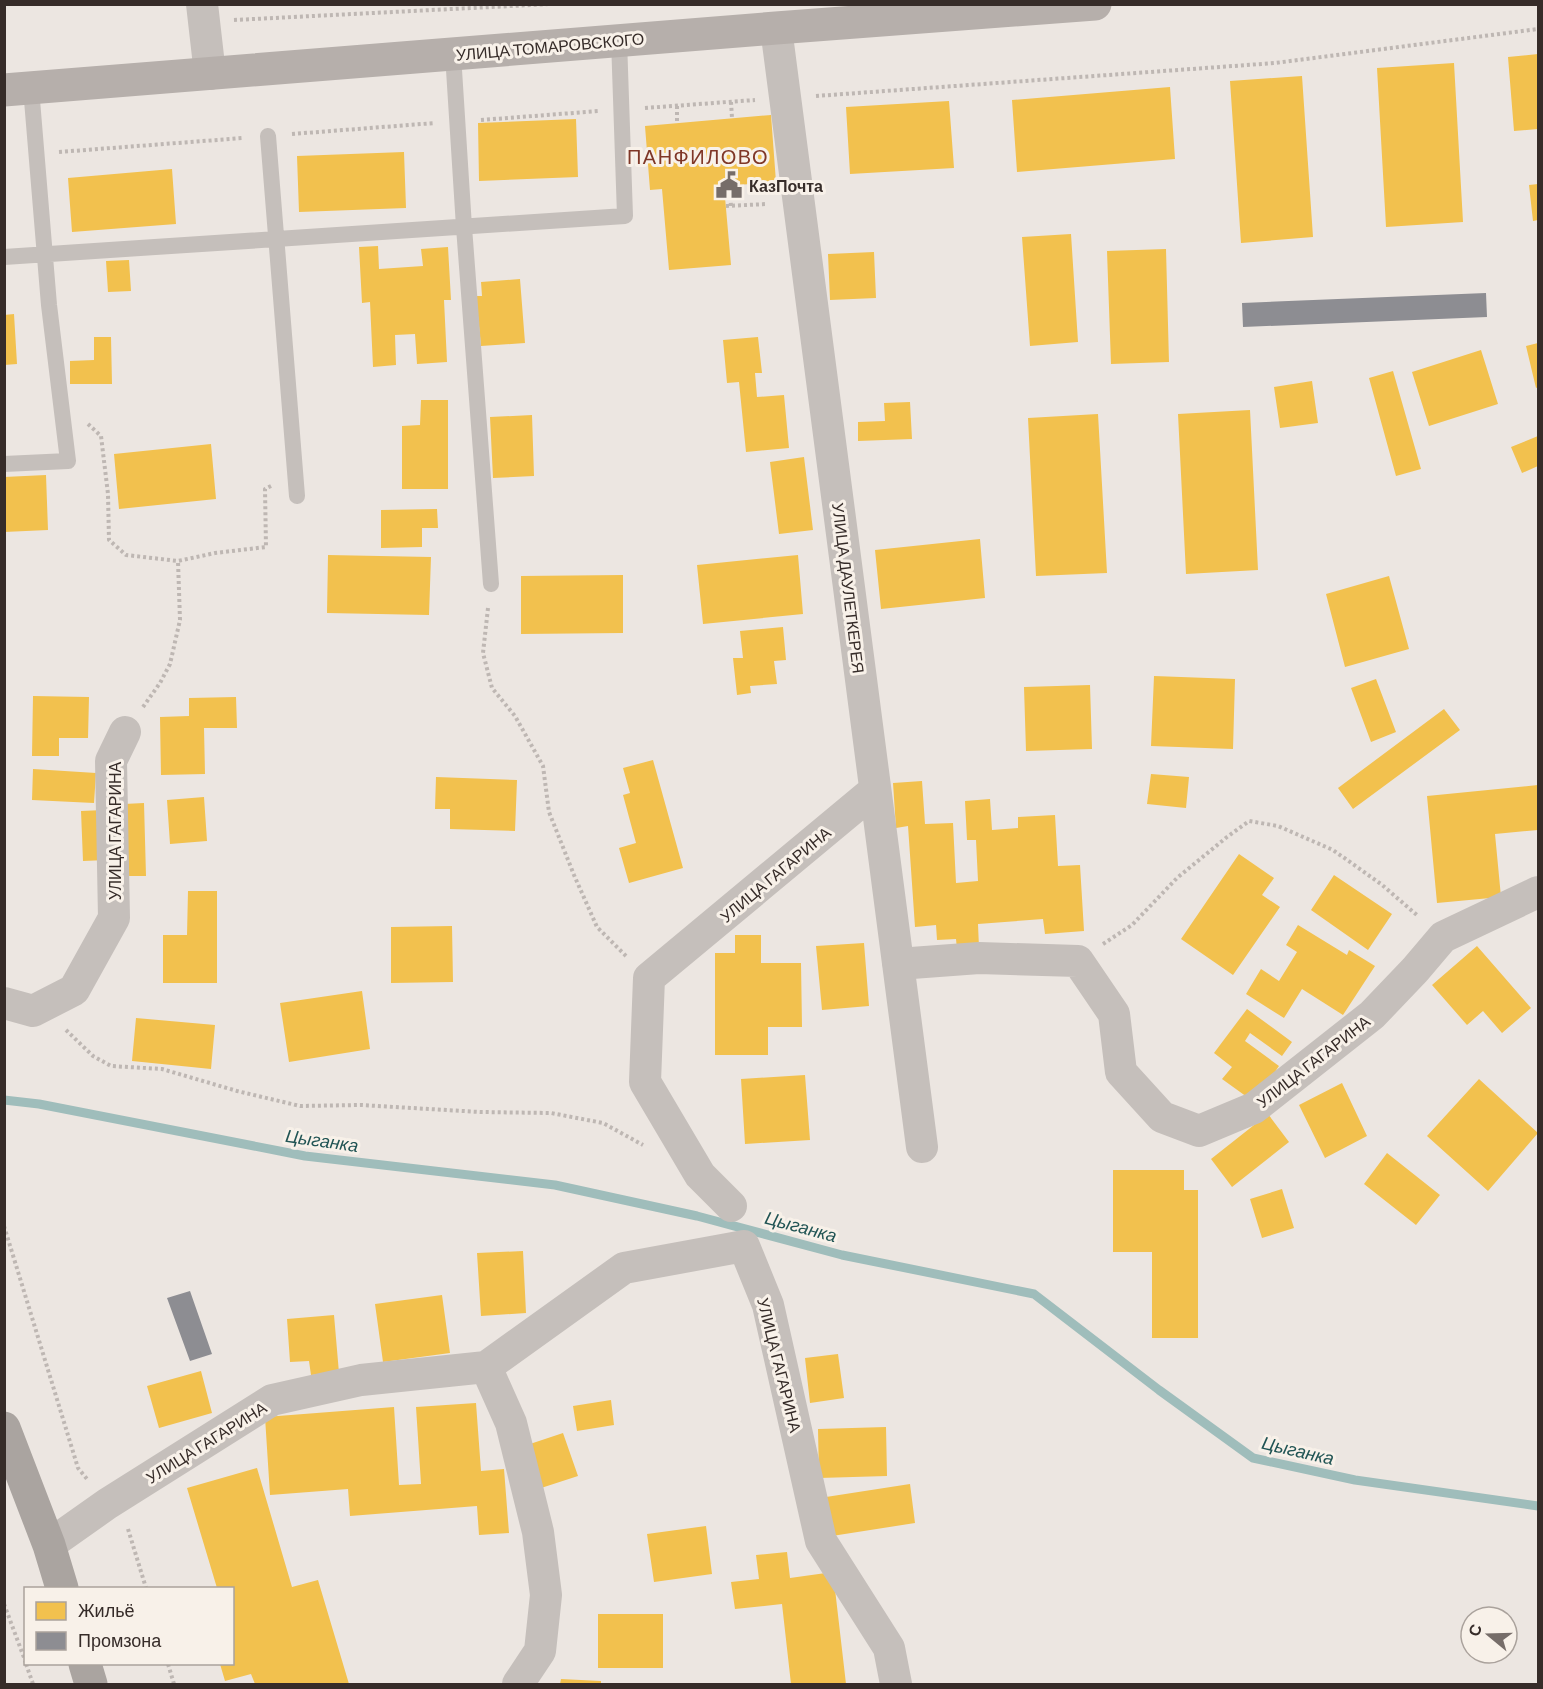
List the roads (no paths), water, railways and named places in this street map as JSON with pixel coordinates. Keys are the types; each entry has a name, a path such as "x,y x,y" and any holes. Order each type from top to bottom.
{"main road":[{"path":"4,1428 50,1545 62,1587"},
{"path":"85,1665 91,1684"}],"street":[{"name":"УЛИЦА ТОМАРОВСКОГО","path":"18,89 1095,4"},
{"path":"203,13 210,74"},
{"name":"УЛИЦА ДАУЛЕТКЕРЕЯ","path":"776,28 922,1147"},
{"name":"УЛИЦА ГАГАРИНА","path":"4,1003 33,1011 74,990 114,918 111,761 125,732"},
{"name":"УЛИЦА ГАГАРИНА","path":"731,1206 700,1175 645,1082 649,978 875,790"},
{"name":"УЛИЦА ГАГАРИНА","path":"898,963 979,958 1078,961 1114,1014 1121,1072 1161,1116 1199,1131 1254,1108 1372,1015 1443,937 1539,892"},
{"name":"УЛИЦА ГАГАРИНА","path":"50,1545 107,1504 272,1401 361,1380 486,1366 624,1268 744,1246 768,1305 821,1541 889,1648 896,1684"},
{"path":"486,1366 511,1424 538,1532 546,1595 540,1651 518,1684"}],"lane":[{"path":"4,256 625,216 619,40"},
{"path":"453,54 491,584"},
{"path":"4,464 68,461 45,254 18,89"},
{"path":"268,136 297,496"}],"waterway":[{"name":"Цыганка","path":"4,1100 39,1104 305,1156 555,1185 697,1216 842,1255 1034,1294 1159,1390 1253,1458 1355,1480 1538,1506"}],"place":[{"name":"КазПочта","path":"729,185"}],"district":[{"name":"ПАНФИЛОВО","path":"698,156"}]}
